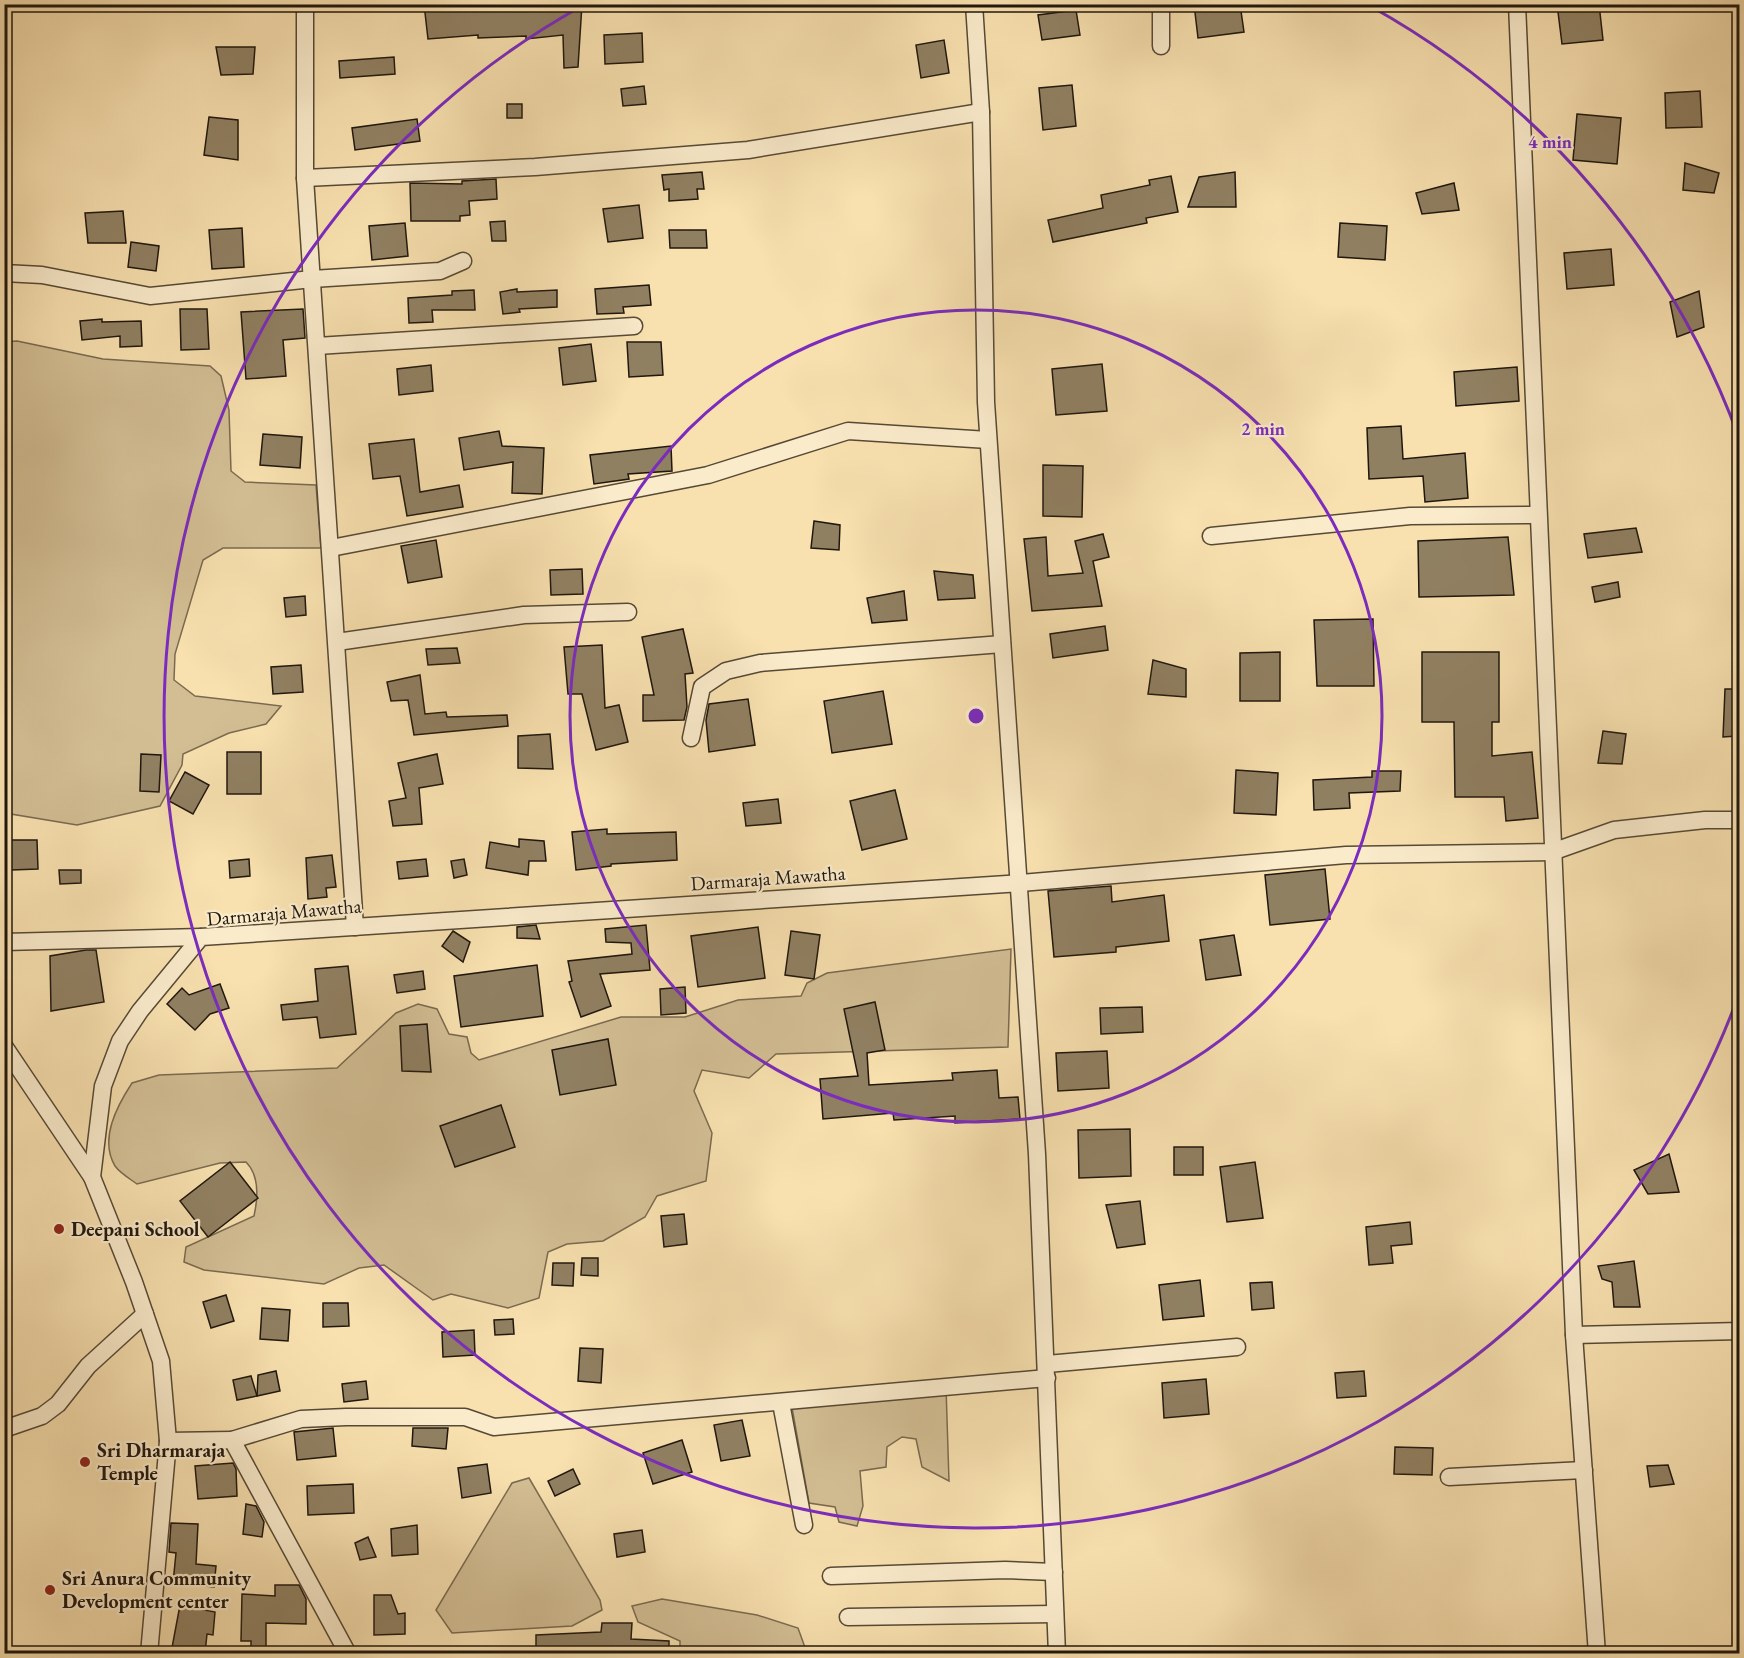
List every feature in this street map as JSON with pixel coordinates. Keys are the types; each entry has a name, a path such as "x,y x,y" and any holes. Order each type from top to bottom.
{"street":[{"path":"304,4 305,178 355,927"},
{"path":"974,4 981,112 988,440 1010,777 1021,883 1047,1371 1057,1653"},
{"path":"1161,4 1161,46"},
{"path":"1517,4 1574,1335 1597,1653"},
{"path":"305,178 535,167 748,150 981,112"},
{"path":"4,273 42,275 150,296 312,279 440,271 463,261"},
{"path":"317,346 634,326"},
{"path":"331,548 708,475 848,431 988,440"},
{"path":"1211,536 1410,516 1538,515"},
{"path":"337,642 524,615 628,612"},
{"path":"691,738 702,687 726,671 760,663 1002,644"},
{"name":"Darmaraja Mawatha","path":"149,1653 168,1442 161,1361 92,1177 103,1086 120,1041 140,1011 201,937 1021,883 1346,855 1552,852 1614,830 1705,820 1740,820"},
{"path":"4,942 201,937"},
{"path":"4,1046 92,1177"},
{"path":"4,1430 42,1416 58,1404 88,1366 145,1314"},
{"path":"1574,1335 1740,1330"},
{"path":"168,1442 232,1440 301,1419 465,1417 494,1427 782,1403 1237,1347"},
{"path":"782,1403 804,1525"},
{"path":"232,1440 348,1653"},
{"path":"1449,1477 1584,1470"},
{"path":"831,1576 1005,1570 1054,1572"},
{"path":"848,1617 1055,1614"}],"shaded area":[{"path":"17,341 103,359 210,366 221,376 229,410 231,471 245,482 316,485 321,548 223,548 203,560 175,654 174,680 195,696 281,706 266,724 229,733 183,754 182,765 160,806 77,825 5,813 4,342"},
{"path":"1011,949 1008,1047 776,1054 749,1078 702,1070 694,1091 712,1133 706,1181 657,1196 645,1217 603,1241 567,1244 548,1252 539,1298 508,1308 451,1294 433,1300 384,1265 359,1268 324,1284 204,1270 184,1262 186,1247 254,1216 257,1195 256,1180 251,1168 246,1162 220,1163 137,1184 117,1169 111,1156 109,1134 112,1123 132,1083 159,1075 337,1068 396,1013 418,1004 437,1009 449,1034 467,1037 471,1053 479,1060 621,1017 685,1017 738,1000 801,996 807,983 827,973"},
{"path":"946,1387 949,1481 922,1467 916,1439 902,1437 887,1447 886,1467 860,1471 863,1506 857,1526 839,1522 835,1507 809,1503 791,1402"},
{"path":"529,1478 600,1600 602,1610 572,1626 452,1633 436,1610 512,1483"},
{"path":"662,1599 757,1615 798,1628 807,1653 680,1653 680,1641 638,1622 632,1606"}],"building":[{"path":"424,4 582,4 578,67 564,68 563,35 526,39 526,36 478,38 478,35 428,39"},
{"path":"1194,4 1240,4 1244,32 1198,38"},
{"path":"1557,4 1599,4 1603,40 1562,44"},
{"path":"1076,10 1080,35 1042,40 1038,15"},
{"path":"642,33 643,62 605,64 604,35"},
{"path":"944,40 949,73 921,78 916,45"},
{"path":"216,47 255,47 253,74 221,75"},
{"path":"394,57 395,74 340,78 339,61"},
{"path":"1072,85 1076,126 1043,130 1039,88"},
{"path":"644,86 646,104 623,106 621,89"},
{"path":"1700,91 1702,127 1666,128 1665,93"},
{"path":"507,104 522,104 522,118 507,118"},
{"path":"1577,114 1621,118 1617,164 1573,160"},
{"path":"209,117 238,120 238,160 204,155"},
{"path":"417,119 420,141 355,150 352,128"},
{"path":"1685,163 1719,173 1714,193 1683,190"},
{"path":"702,172 704,189 697,189 698,199 669,201 669,189 664,190 662,175"},
{"path":"1235,172 1236,207 1188,207 1199,177"},
{"path":"1171,176 1178,212 1146,218 1147,223 1053,242 1048,220 1103,208 1101,195 1150,185 1149,180"},
{"path":"496,179 497,199 469,201 470,215 460,216 460,221 411,221 410,183 462,184 462,181"},
{"path":"1454,183 1459,210 1422,214 1416,193"},
{"path":"639,205 643,238 608,242 603,209"},
{"path":"123,211 126,243 88,243 85,213"},
{"path":"505,221 506,241 492,241 490,222"},
{"path":"405,223 408,256 372,260 369,226"},
{"path":"1340,223 1387,226 1385,260 1338,257"},
{"path":"242,228 244,267 212,269 209,230"},
{"path":"669,230 706,230 707,248 670,248"},
{"path":"131,242 159,246 156,271 128,267"},
{"path":"1611,249 1614,285 1567,289 1564,253"},
{"path":"649,285 651,305 623,307 624,313 597,314 595,289"},
{"path":"517,289 517,292 557,290 557,307 519,309 520,312 503,314 500,292"},
{"path":"474,290 475,310 432,310 433,322 409,323 408,298 452,295 452,291"},
{"path":"1699,291 1704,327 1677,337 1670,302"},
{"path":"180,309 207,309 209,349 181,350"},
{"path":"303,309 305,338 283,340 286,376 246,379 241,312"},
{"path":"102,319 102,322 141,321 142,346 120,347 120,336 82,340 80,321"},
{"path":"627,342 661,342 663,375 629,377"},
{"path":"591,344 596,381 563,385 559,348"},
{"path":"1102,364 1107,411 1056,415 1052,369"},
{"path":"431,365 433,391 399,395 397,369"},
{"path":"1517,367 1519,401 1456,406 1454,372"},
{"path":"1401,426 1403,459 1465,453 1468,498 1425,502 1423,476 1369,479 1367,428"},
{"path":"499,431 502,446 544,448 542,494 512,493 513,462 464,470 459,438"},
{"path":"263,434 302,437 300,468 260,465"},
{"path":"414,439 420,492 459,485 463,507 407,516 400,476 373,479 369,444"},
{"path":"671,446 672,471 628,474 629,479 594,484 590,455"},
{"path":"1043,465 1083,466 1082,517 1043,516"},
{"path":"814,521 840,525 839,550 811,548"},
{"path":"1636,528 1642,552 1588,558 1584,534"},
{"path":"1103,534 1109,557 1093,561 1102,606 1032,611 1024,539 1046,537 1048,576 1083,573 1075,541"},
{"path":"1508,537 1514,595 1419,597 1418,541"},
{"path":"436,540 442,577 408,583 401,546"},
{"path":"582,569 583,594 551,595 550,570"},
{"path":"934,571 973,575 975,598 938,600"},
{"path":"1618,582 1620,597 1595,602 1592,587"},
{"path":"904,591 907,620 872,623 867,598"},
{"path":"305,596 306,615 286,617 284,598"},
{"path":"1373,619 1374,686 1317,686 1314,620"},
{"path":"1105,626 1108,650 1053,658 1050,634"},
{"path":"683,629 693,673 685,674 687,707 684,720 643,721 643,695 654,695 642,637"},
{"path":"602,645 605,708 619,705 628,742 596,750 582,694 568,694 564,647"},
{"path":"457,648 460,663 428,665 426,649"},
{"path":"1280,652 1280,701 1240,701 1240,653"},
{"path":"1422,652 1499,652 1499,722 1492,722 1492,756 1532,752 1538,818 1506,821 1504,797 1455,797 1454,722 1422,722"},
{"path":"1153,660 1186,669 1186,697 1148,694"},
{"path":"301,665 303,692 273,694 271,667"},
{"path":"420,675 425,714 446,712 447,717 507,715 508,726 414,735 408,700 391,701 387,682"},
{"path":"1725,689 1735,689 1737,736 1723,737"},
{"path":"883,691 892,744 832,753 824,701"},
{"path":"748,699 755,745 709,752 706,720 709,704"},
{"path":"1603,731 1626,734 1622,764 1598,763"},
{"path":"550,734 553,769 518,768 518,736"},
{"path":"227,752 261,752 261,794 227,794"},
{"path":"141,754 161,755 159,792 140,791"},
{"path":"437,754 443,784 419,788 422,824 393,826 389,801 406,798 398,763"},
{"path":"1236,770 1278,773 1276,815 1234,813"},
{"path":"1372,771 1401,771 1400,791 1349,793 1350,808 1314,810 1313,780 1372,777"},
{"path":"185,772 209,785 193,814 169,801"},
{"path":"895,790 907,839 862,850 850,801"},
{"path":"778,799 781,823 746,826 743,803"},
{"path":"607,829 607,834 676,832 677,860 611,864 611,866 576,870 572,832"},
{"path":"519,839 544,841 546,861 529,861 528,875 486,868 490,842 519,847"},
{"path":"9,840 37,840 38,869 11,870"},
{"path":"332,855 336,887 326,888 327,897 308,899 306,858"},
{"path":"249,859 250,876 230,878 229,861"},
{"path":"426,859 428,876 399,879 397,862"},
{"path":"464,859 467,875 454,878 451,861"},
{"path":"1325,869 1330,919 1270,925 1265,875"},
{"path":"59,870 81,870 81,883 60,884"},
{"path":"1111,886 1112,902 1164,895 1169,941 1116,947 1116,952 1054,957 1048,891"},
{"path":"536,925 540,939 517,938 517,927"},
{"path":"646,925 650,970 600,974 611,1006 581,1017 569,982 572,981 568,961 632,954 631,943 606,942 605,929"},
{"path":"758,927 765,978 698,987 691,936"},
{"path":"453,931 470,942 463,962 442,946"},
{"path":"791,931 820,935 814,979 785,975"},
{"path":"1234,935 1241,975 1206,980 1200,940"},
{"path":"96,950 104,1002 51,1011 50,956"},
{"path":"537,965 543,1016 461,1027 454,976"},
{"path":"348,966 356,1034 320,1038 317,1017 283,1020 281,1005 318,1001 315,969"},
{"path":"423,971 425,989 397,993 394,975"},
{"path":"220,984 229,1008 210,1014 195,1030 167,1004 182,988 189,995"},
{"path":"685,987 686,1013 661,1015 660,989"},
{"path":"875,1002 885,1050 867,1053 869,1085 953,1080 952,1073 997,1070 999,1098 1018,1097 1020,1119 955,1123 955,1116 894,1120 893,1113 823,1119 820,1079 858,1076 844,1009"},
{"path":"1142,1007 1143,1032 1101,1034 1100,1008"},
{"path":"427,1024 431,1072 402,1071 400,1026"},
{"path":"608,1039 616,1085 560,1095 552,1050"},
{"path":"1107,1051 1109,1088 1058,1091 1056,1053"},
{"path":"501,1105 515,1147 455,1167 440,1126"},
{"path":"1130,1129 1131,1176 1079,1178 1078,1130"},
{"path":"1174,1147 1203,1147 1203,1175 1174,1175"},
{"path":"1669,1154 1679,1192 1648,1194 1634,1170"},
{"path":"230,1162 258,1198 208,1237 180,1201"},
{"path":"1255,1162 1263,1218 1227,1222 1220,1167"},
{"path":"1140,1201 1145,1244 1117,1248 1106,1205"},
{"path":"684,1214 687,1244 664,1247 661,1216"},
{"path":"1410,1222 1412,1244 1391,1246 1393,1263 1369,1265 1366,1227"},
{"path":"582,1258 598,1258 598,1276 581,1275"},
{"path":"1634,1261 1640,1307 1614,1307 1612,1282 1602,1279 1598,1266"},
{"path":"553,1263 574,1263 573,1286 552,1285"},
{"path":"1200,1280 1204,1316 1163,1320 1159,1285"},
{"path":"1272,1282 1274,1308 1252,1310 1250,1283"},
{"path":"226,1295 234,1321 211,1328 203,1302"},
{"path":"323,1303 348,1303 349,1326 323,1327"},
{"path":"262,1308 290,1310 288,1341 260,1339"},
{"path":"513,1319 514,1334 495,1335 494,1320"},
{"path":"474,1330 475,1355 443,1357 442,1332"},
{"path":"580,1348 603,1349 601,1383 578,1381"},
{"path":"276,1371 280,1391 257,1396 258,1375"},
{"path":"1364,1371 1366,1396 1337,1398 1335,1373"},
{"path":"251,1376 257,1396 237,1400 233,1380"},
{"path":"1206,1379 1209,1414 1164,1418 1162,1383"},
{"path":"366,1381 368,1399 344,1402 342,1384"},
{"path":"742,1420 750,1456 721,1461 714,1425"},
{"path":"333,1428 336,1456 297,1460 294,1432"},
{"path":"413,1428 448,1428 446,1449 412,1446"},
{"path":"682,1440 692,1472 653,1484 643,1453"},
{"path":"1395,1447 1433,1448 1432,1475 1394,1474"},
{"path":"233,1463 236,1469 237,1496 198,1499 195,1466"},
{"path":"487,1464 491,1493 462,1498 458,1468"},
{"path":"1668,1465 1674,1484 1650,1487 1647,1466"},
{"path":"573,1469 580,1484 555,1496 548,1481"},
{"path":"353,1484 354,1513 308,1515 307,1486"},
{"path":"246,1504 256,1506 264,1522 262,1537 243,1534"},
{"path":"171,1523 198,1524 196,1564 216,1566 214,1587 173,1583 176,1553 169,1552"},
{"path":"417,1525 418,1554 392,1556 391,1529"},
{"path":"642,1530 645,1552 617,1557 614,1534"},
{"path":"368,1537 376,1557 360,1560 355,1543"},
{"path":"275,1585 299,1585 306,1599 306,1624 266,1623 266,1653 251,1653 251,1641 241,1641 242,1594 275,1596"},
{"path":"374,1595 391,1595 398,1614 405,1613 405,1634 374,1635"},
{"path":"180,1605 215,1612 213,1635 207,1634 205,1653 171,1653"},
{"path":"602,1623 632,1623 631,1639 669,1641 669,1653 582,1651 536,1653 536,1635 601,1632"}],"place":[{"name":"Deepani School","path":"59,1229"},
{"name":"Sri Dharmaraja Temple","path":"85,1462"},
{"name":"Sri Anura Community Development center","path":"50,1590"}]}
